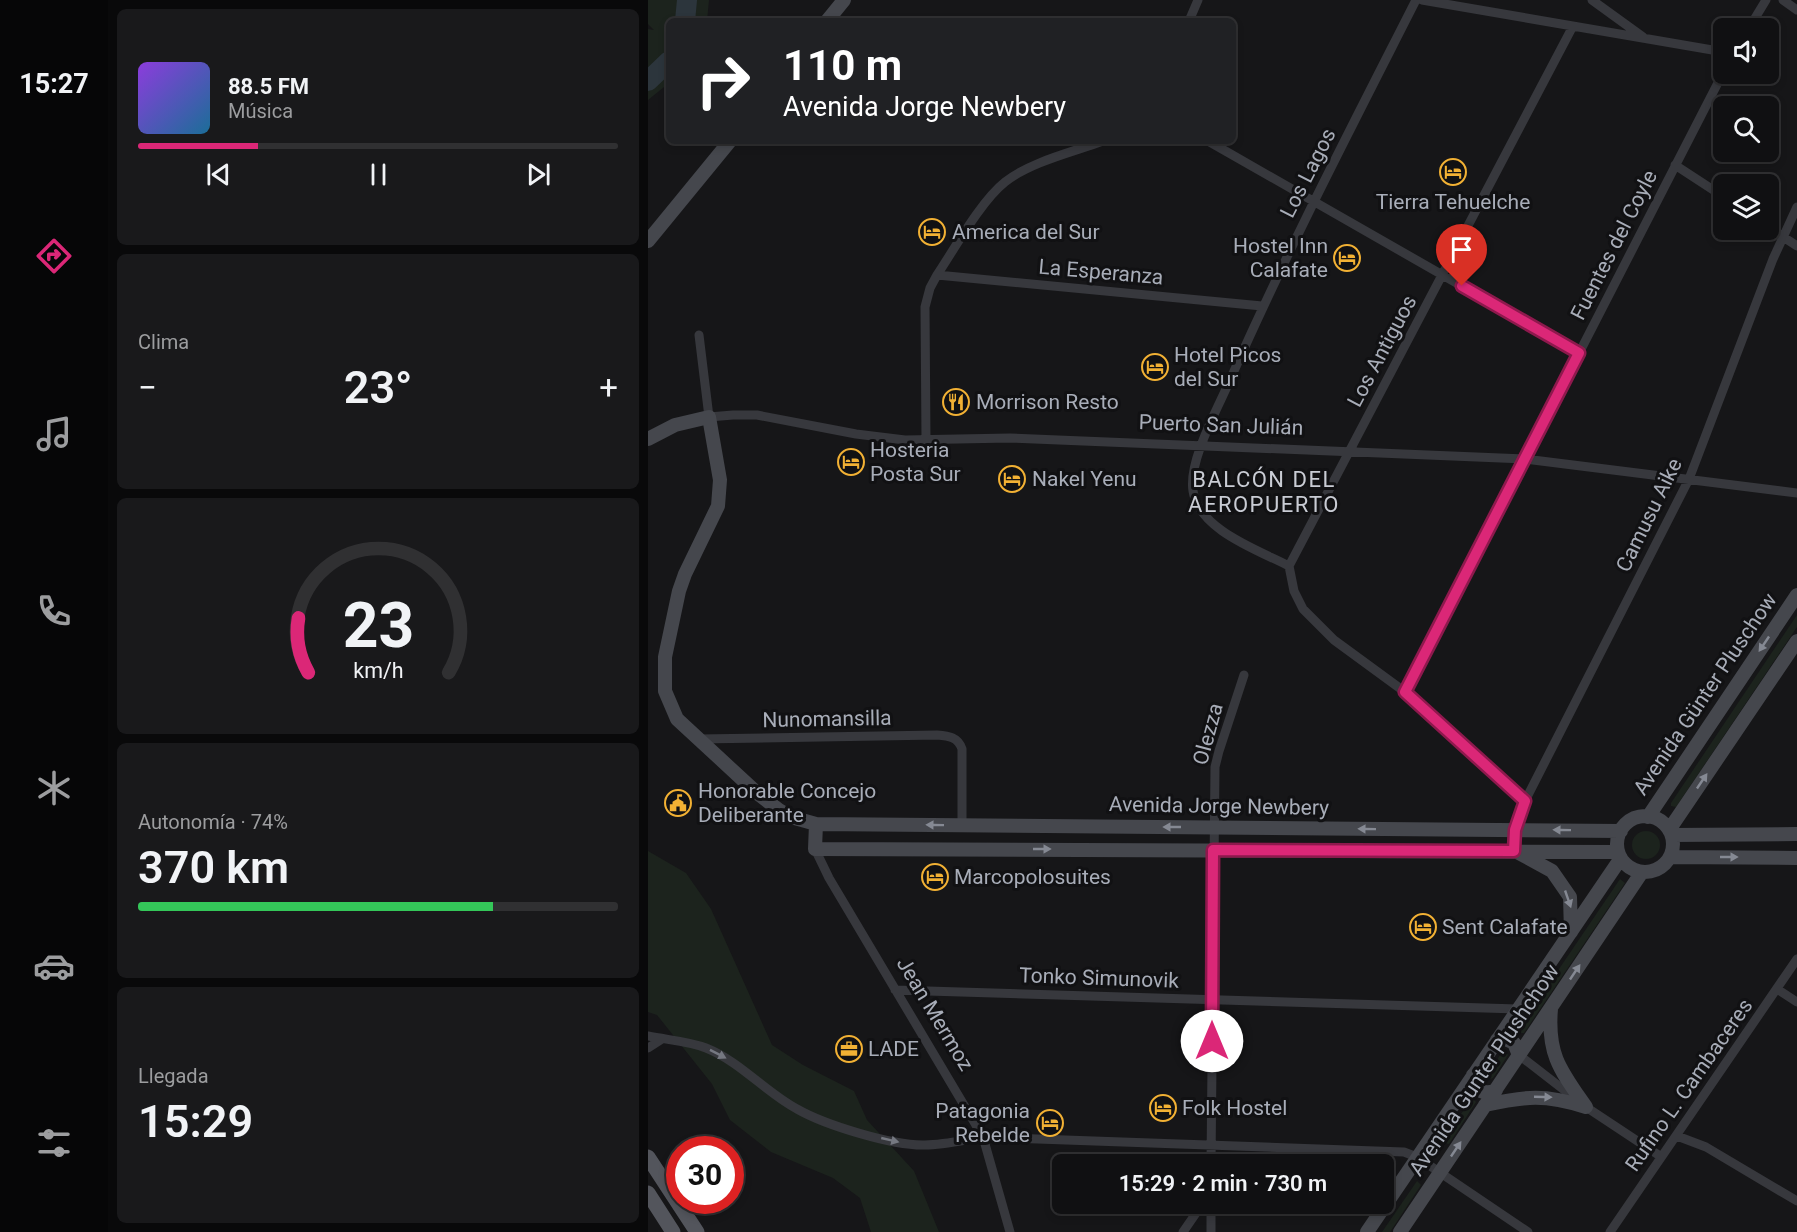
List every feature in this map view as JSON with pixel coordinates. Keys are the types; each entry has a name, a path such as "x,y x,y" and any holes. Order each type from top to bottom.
{"main road":[{"path":"648,1157 697,1232"},
{"path":"648,1193 673,1232"}],"street":[{"path":"829,18 844,0"},
{"path":"1190,18 1198,0"},
{"name":"Los Lagos","path":"1289,566 1215,528 1200,511 1192,491 1193,472 1201,445 1262,306 1416,0"},
{"path":"1422,0 1713,50"},
{"path":"1592,0 1645,38"},
{"path":"1755,18 1766,0"},
{"path":"1783,0 1797,10"},
{"name":"Los Antiguos","path":"1289,566 1573,26"},
{"name":"Fuentes del Coyle","path":"1405,692 1717,84"},
{"path":"648,241 728,144"},
{"path":"926,440 925,307 930,288 937,275 988,200 1004,183 1037,165 1095,144"},
{"path":"1213,144 1579,353"},
{"path":"1675,165 1713,190"},
{"name":"Camusu Aike","path":"1514,851 1515,830 1525,801 1689,479 1782,236 1797,207"},
{"path":"1779,234 1797,246"},
{"name":"La Esperanza","path":"937,275 1262,306"},
{"path":"699,335 710,417"},
{"name":"Puerto San Julián","path":"648,439 675,425 710,417 757,416 873,437 905,440 1010,438 1525,459 1797,493"},
{"name":"Avenida Jorge Newbery","path":"710,417 720,480 718,506 679,591 665,657 665,691 677,719 768,803 791,817 816,824 1621,831"},
{"path":"1289,566 1294,591 1303,609 1334,640 1405,692 1525,801"},
{"name":"Avenida Günter Pluschow","path":"1648,817 1797,596"},
{"path":"1670,832 1797,641"},
{"name":"Olezza","path":"1211,1154 1215,767 1244,675"},
{"name":"Nunomansilla","path":"697,739 937,735 956,740 960,744 963,756 962,825"},
{"path":"1648,817 1662,822 1670,832 1673,850 1671,857 1659,869 1642,872 1630,868 1620,855 1617,845 1621,831 1632,820 1648,817"},
{"name":"Jean Mermoz","path":"816,824 815,849 829,879 983,1137 1010,1232"},
{"path":"1018,825 1018,849"},
{"path":"1670,832 1797,834"},
{"name":"Avenida Jorge Newbery","path":"815,849 1514,851 1620,855"},
{"path":"1514,851 1552,871 1569,897 1571,932"},
{"name":"Avenida Gunter Plushchow","path":"1367,1232 1571,932 1620,855"},
{"path":"1671,857 1797,858"},
{"name":"Avenida Gunter Plushchow","path":"1400,1232 1642,872"},
{"name":"Rufino L. Cambaceres","path":"1610,1232 1797,959"},
{"path":"1777,989 1797,1002"},
{"name":"Tonko Simunovik","path":"896,990 1518,1009"},
{"path":"1551,1007 1551,1040 1557,1062 1586,1107"},
{"path":"648,1036 693,1044 716,1053 734,1063 777,1097 797,1109 819,1119 902,1143 927,1145 983,1137 1404,1152 1417,1157 1528,1232"},
{"path":"1497,1040 1503,1038 1514,1043 1519,1055 1586,1107 1660,1156"},
{"path":"648,1048 662,1039"},
{"path":"1473,1074 1478,1090 1487,1093 1496,1090"},
{"path":"1485,1105 1525,1097 1544,1097 1561,1099 1586,1107"},
{"path":"1677,1136 1706,1147 1797,1201"},
{"path":"1184,1232 1196,1214"},
{"path":"1211,1214 1211,1232"}],"shaded area":[{"path":"648,0 709,0 707,18 666,18 666,85 648,100 648,29 654,30 648,24"},
{"path":"1797,615 1797,627 1676,807 1671,806 1671,803"},
{"path":"1646,831 1656,835 1660,845 1656,855 1646,859 1636,855 1632,845 1636,835"},
{"path":"648,851 686,873 711,909 772,1045 803,1065 854,1091 867,1120 914,1171 939,1232 871,1232 860,1198 833,1178 771,1152 730,1120 712,1084 657,1015 648,1012"},
{"path":"1620,879 1625,883 1524,1033 1520,1033 1519,1028"},
{"path":"1502,1052 1508,1055 1490,1079 1488,1074"},
{"path":"1472,1098 1476,1102 1449,1144 1445,1143 1444,1139"},
{"path":"1417,1181 1421,1185 1390,1232 1382,1232"}],"waterway":[{"path":"685,18 687,0"},
{"path":"648,81 666,64"}],"place":[{"name":"Tierra Tehuelche","path":"1453,172"},
{"name":"America del Sur","path":"932,232"},
{"name":"Hostel Inn Calafate","path":"1347,258"},
{"name":"Hotel Picos del Sur","path":"1155,367"},
{"name":"Morrison Resto","path":"956,402"},
{"name":"Hosteria Posta Sur","path":"851,462"},
{"name":"Nakel Yenu","path":"1012,479"},
{"name":"Honorable Concejo Deliberante","path":"678,803"},
{"name":"Marcopolosuites","path":"935,877"},
{"name":"Sent Calafate","path":"1423,927"},
{"name":"LADE","path":"849,1049"},
{"name":"Folk Hostel","path":"1163,1108"},
{"name":"Patagonia Rebelde","path":"1050,1123"}],"district":[{"name":"BALCÓN DEL AEROPUERTO","path":"1264,492"}],"route":[{"path":"1212,1041 1213,850 1514,851 1515,830 1525,801 1405,692 1579,353 1462,286"}]}
